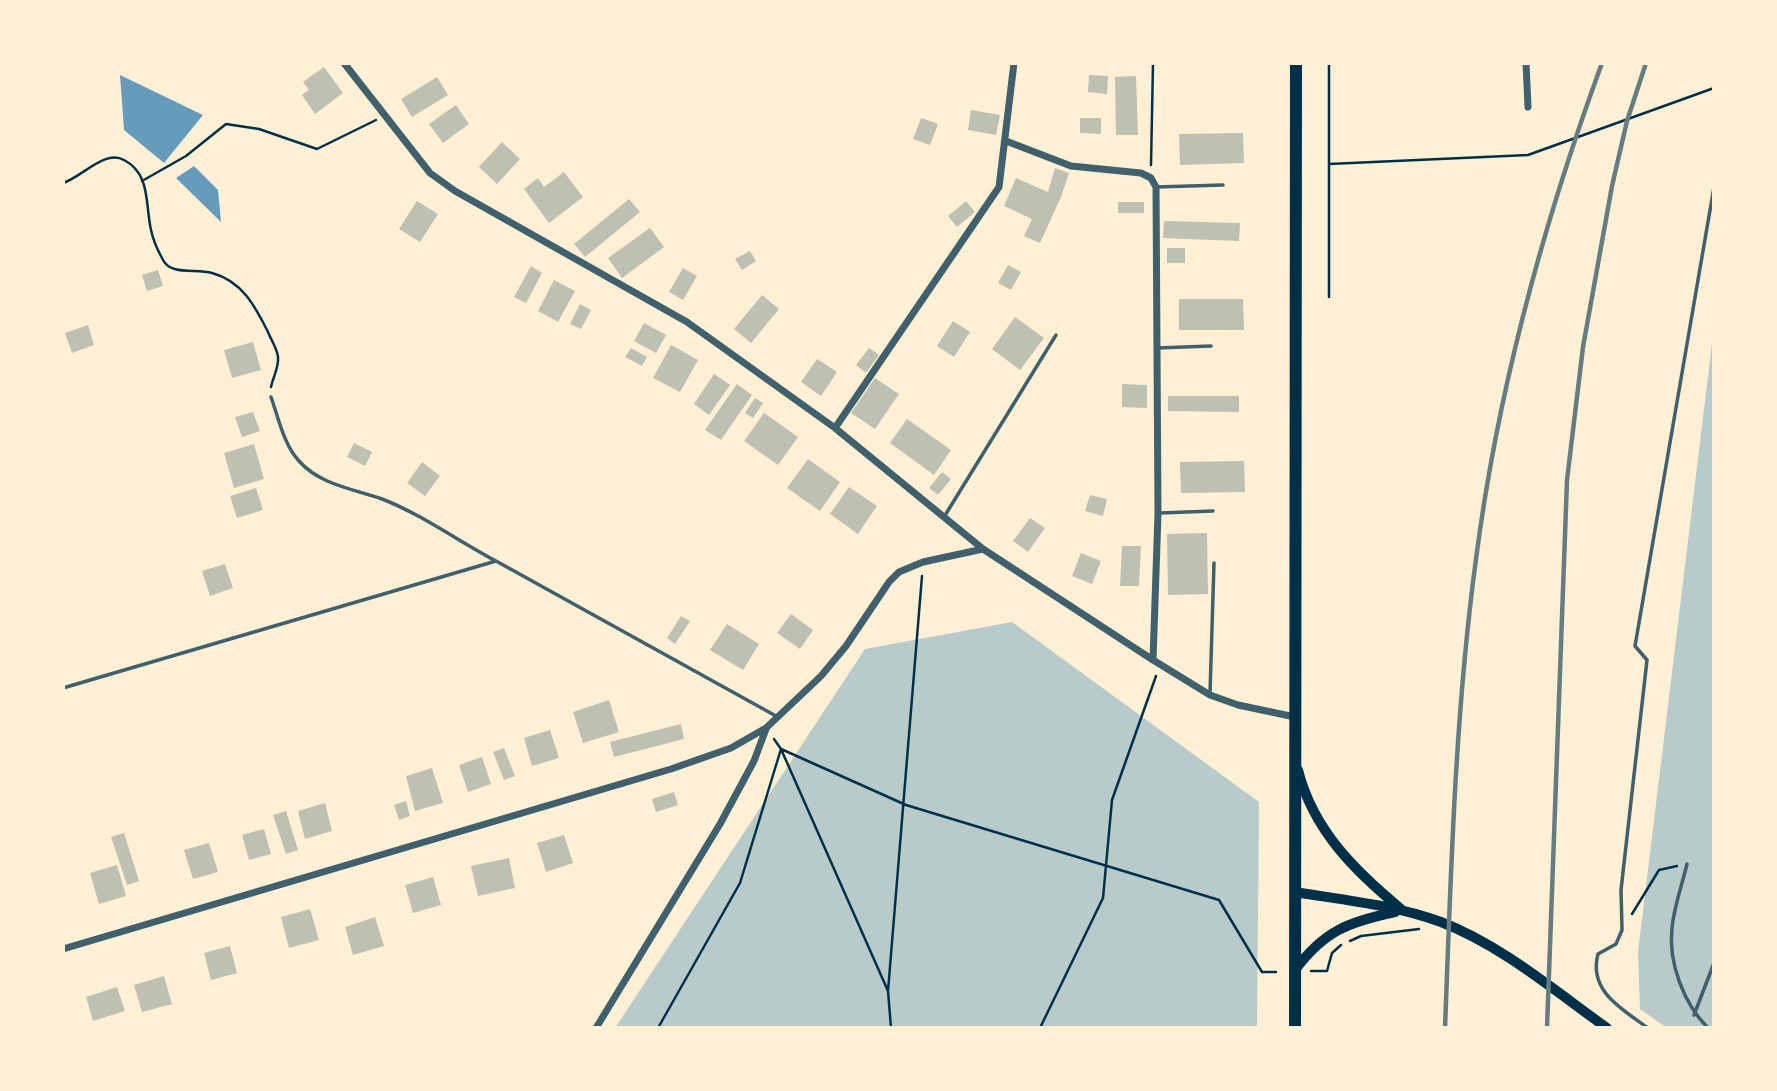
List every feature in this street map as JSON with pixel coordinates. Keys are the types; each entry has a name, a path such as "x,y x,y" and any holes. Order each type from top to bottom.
{"highway":[{"path":"1295,1028 1296,63"}],"main road":[{"path":"1295,759 1309,804 1330,840 1377,889 1403,910"},
{"path":"1295,892 1403,910 1449,925 1527,971 1607,1028"},
{"path":"1295,970 1315,944 1328,934 1350,924 1403,910"}],"street":[{"path":"344,63 430,173 455,191 687,322 835,428 982,549 1156,662 1210,695 1238,705 1294,717"},
{"path":"835,428 999,187 1014,63"},
{"path":"1526,63 1528,107"},
{"path":"1006,141 1071,166 1141,173 1151,177 1156,187 1156,662"},
{"path":"596,1028 720,824 754,761 766,728 821,676 846,646 888,582 899,572 923,562 982,549"},
{"path":"63,949 671,769 731,748 766,728"}],"lane":[{"path":"1156,187 1223,185"},
{"path":"1647,1028 1607,997 1598,980 1595,966 1598,954 1616,944 1622,930 1621,890 1647,660 1635,646 1714,187"},
{"path":"944,517 1056,335"},
{"path":"1156,348 1211,346"},
{"path":"271,397 287,440 299,461 322,478 348,490 383,500 776,716"},
{"path":"1158,513 1213,510"},
{"path":"63,688 495,561"},
{"path":"1210,695 1214,563"},
{"path":"1687,864 1671,930 1680,982 1695,1014 1708,1028"},
{"path":"1695,1014 1714,963"}],"path":[{"path":"1151,177 1153,63"},
{"path":"1329,63 1329,297"},
{"path":"1329,164 1528,155 1714,88"},
{"path":"142,181 186,156 226,124 259,129 317,149 385,116"},
{"path":"63,183 80,177 100,159 121,158 137,169 142,181 151,232 164,264 174,269 210,272 233,282 255,304 278,354 271,397"},
{"path":"891,1028 888,991 923,562"},
{"path":"1040,1028 1103,898 1112,800 1156,662"},
{"path":"766,728 781,749 888,991"},
{"path":"781,749 905,806 1219,900 1262,972 1276,972"},
{"path":"658,1028 740,883 781,749"},
{"path":"1622,930 1659,870 1687,864"},
{"path":"1311,971 1327,971 1332,953 1342,944 1361,936 1409,929 1428,930"}],"shaded area":[{"path":"1714,327 1714,1028 1667,1028 1640,1009 1638,952"},
{"path":"1012,622 1259,802 1257,1028 615,1028 865,649"}],"water":[{"path":"120,75 203,115 164,163 124,130"},
{"path":"194,166 218,190 221,222 176,178"}],"building":[{"path":"324,67 343,93 315,114 302,95 309,90 303,82"},
{"path":"1089,75 1108,76 1107,94 1088,92"},
{"path":"1136,76 1138,135 1116,135 1115,77"},
{"path":"437,77 448,95 412,117 401,99"},
{"path":"456,105 469,124 443,143 429,124"},
{"path":"971,110 1000,115 996,135 968,130"},
{"path":"921,118 938,124 930,145 913,139"},
{"path":"1080,118 1101,118 1101,134 1080,133"},
{"path":"1243,133 1244,163 1180,165 1179,134"},
{"path":"502,142 520,159 497,184 479,167"},
{"path":"1055,168 1069,173 1040,243 1024,236 1032,219 1004,206 1016,178 1048,192"},
{"path":"564,172 583,197 549,223 524,189 538,178 544,187"},
{"path":"629,199 640,212 585,257 574,244"},
{"path":"417,201 438,214 420,242 399,229"},
{"path":"966,201 975,212 957,227 948,216"},
{"path":"1118,202 1144,202 1144,213 1118,213"},
{"path":"1164,221 1240,223 1239,241 1163,238"},
{"path":"650,228 664,247 622,278 608,258"},
{"path":"1167,248 1185,248 1185,263 1167,263"},
{"path":"750,251 756,261 742,270 735,259"},
{"path":"1008,265 1021,272 1011,290 998,283"},
{"path":"531,266 542,273 526,303 514,297"},
{"path":"683,268 697,276 683,300 669,292"},
{"path":"158,270 163,286 147,291 142,275"},
{"path":"554,280 575,291 558,322 538,311"},
{"path":"762,295 779,309 751,343 734,329"},
{"path":"1179,299 1243,299 1244,330 1179,330"},
{"path":"580,304 591,310 581,329 570,324"},
{"path":"1015,317 1044,338 1020,370 992,349"},
{"path":"953,321 970,332 954,357 937,346"},
{"path":"644,323 666,335 656,353 634,341"},
{"path":"88,325 94,345 72,353 65,333"},
{"path":"253,342 261,370 232,378 224,350"},
{"path":"671,345 698,360 680,392 653,378"},
{"path":"631,348 647,357 642,366 625,357"},
{"path":"869,348 879,355 866,373 856,365"},
{"path":"817,359 837,372 821,396 801,382"},
{"path":"714,374 730,385 709,415 694,404"},
{"path":"875,378 899,394 875,429 851,413"},
{"path":"737,384 752,395 721,440 705,430"},
{"path":"1122,384 1147,385 1147,408 1122,407"},
{"path":"1168,396 1239,396 1239,412 1168,411"},
{"path":"755,398 763,403 753,418 745,413"},
{"path":"253,412 260,431 242,437 235,417"},
{"path":"764,413 798,437 778,465 744,441"},
{"path":"907,419 951,450 934,475 890,443"},
{"path":"354,443 372,452 365,466 347,457"},
{"path":"254,444 264,479 234,488 224,453"},
{"path":"808,459 840,482 820,511 787,488"},
{"path":"1244,461 1245,492 1181,493 1180,462"},
{"path":"422,462 440,476 425,496 407,483"},
{"path":"942,472 951,479 938,495 929,488"},
{"path":"849,487 877,506 858,534 830,514"},
{"path":"256,488 263,510 237,518 230,496"},
{"path":"1090,495 1107,499 1103,516 1085,511"},
{"path":"1030,518 1045,528 1028,552 1013,541"},
{"path":"1207,533 1208,594 1168,595 1167,534"},
{"path":"1122,546 1141,546 1139,586 1120,586"},
{"path":"1081,553 1101,561 1092,584 1072,576"},
{"path":"225,564 233,588 210,596 202,571"},
{"path":"791,614 813,630 800,649 777,633"},
{"path":"681,616 690,621 675,644 667,638"},
{"path":"727,624 759,644 743,670 710,650"},
{"path":"609,700 619,732 583,743 573,712"},
{"path":"681,724 684,739 614,757 610,742"},
{"path":"550,730 559,758 532,766 524,738"},
{"path":"504,748 515,776 504,780 493,752"},
{"path":"482,757 491,784 468,792 459,765"},
{"path":"432,768 443,803 415,811 406,776"},
{"path":"674,792 678,805 656,812 652,799"},
{"path":"406,801 410,816 399,820 394,805"},
{"path":"325,803 332,831 305,839 298,811"},
{"path":"286,811 298,850 286,854 273,815"},
{"path":"264,829 271,854 249,860 242,835"},
{"path":"124,833 139,881 127,885 111,837"},
{"path":"564,835 573,863 546,872 537,843"},
{"path":"209,843 218,872 193,879 184,850"},
{"path":"509,858 515,888 478,896 471,866"},
{"path":"117,865 126,896 99,904 90,873"},
{"path":"433,877 441,905 413,913 405,885"},
{"path":"310,909 319,940 289,948 281,917"},
{"path":"375,917 384,946 353,955 345,927"},
{"path":"230,946 237,973 211,980 204,953"},
{"path":"164,976 172,1004 142,1012 134,985"},
{"path":"117,987 125,1011 93,1021 86,997"}],"railway":[{"path":"1445,1028 1463,676 1485,495 1525,308 1561,185 1602,63"},
{"path":"1547,1028 1567,480 1583,347 1612,186 1627,121 1646,63"}]}
